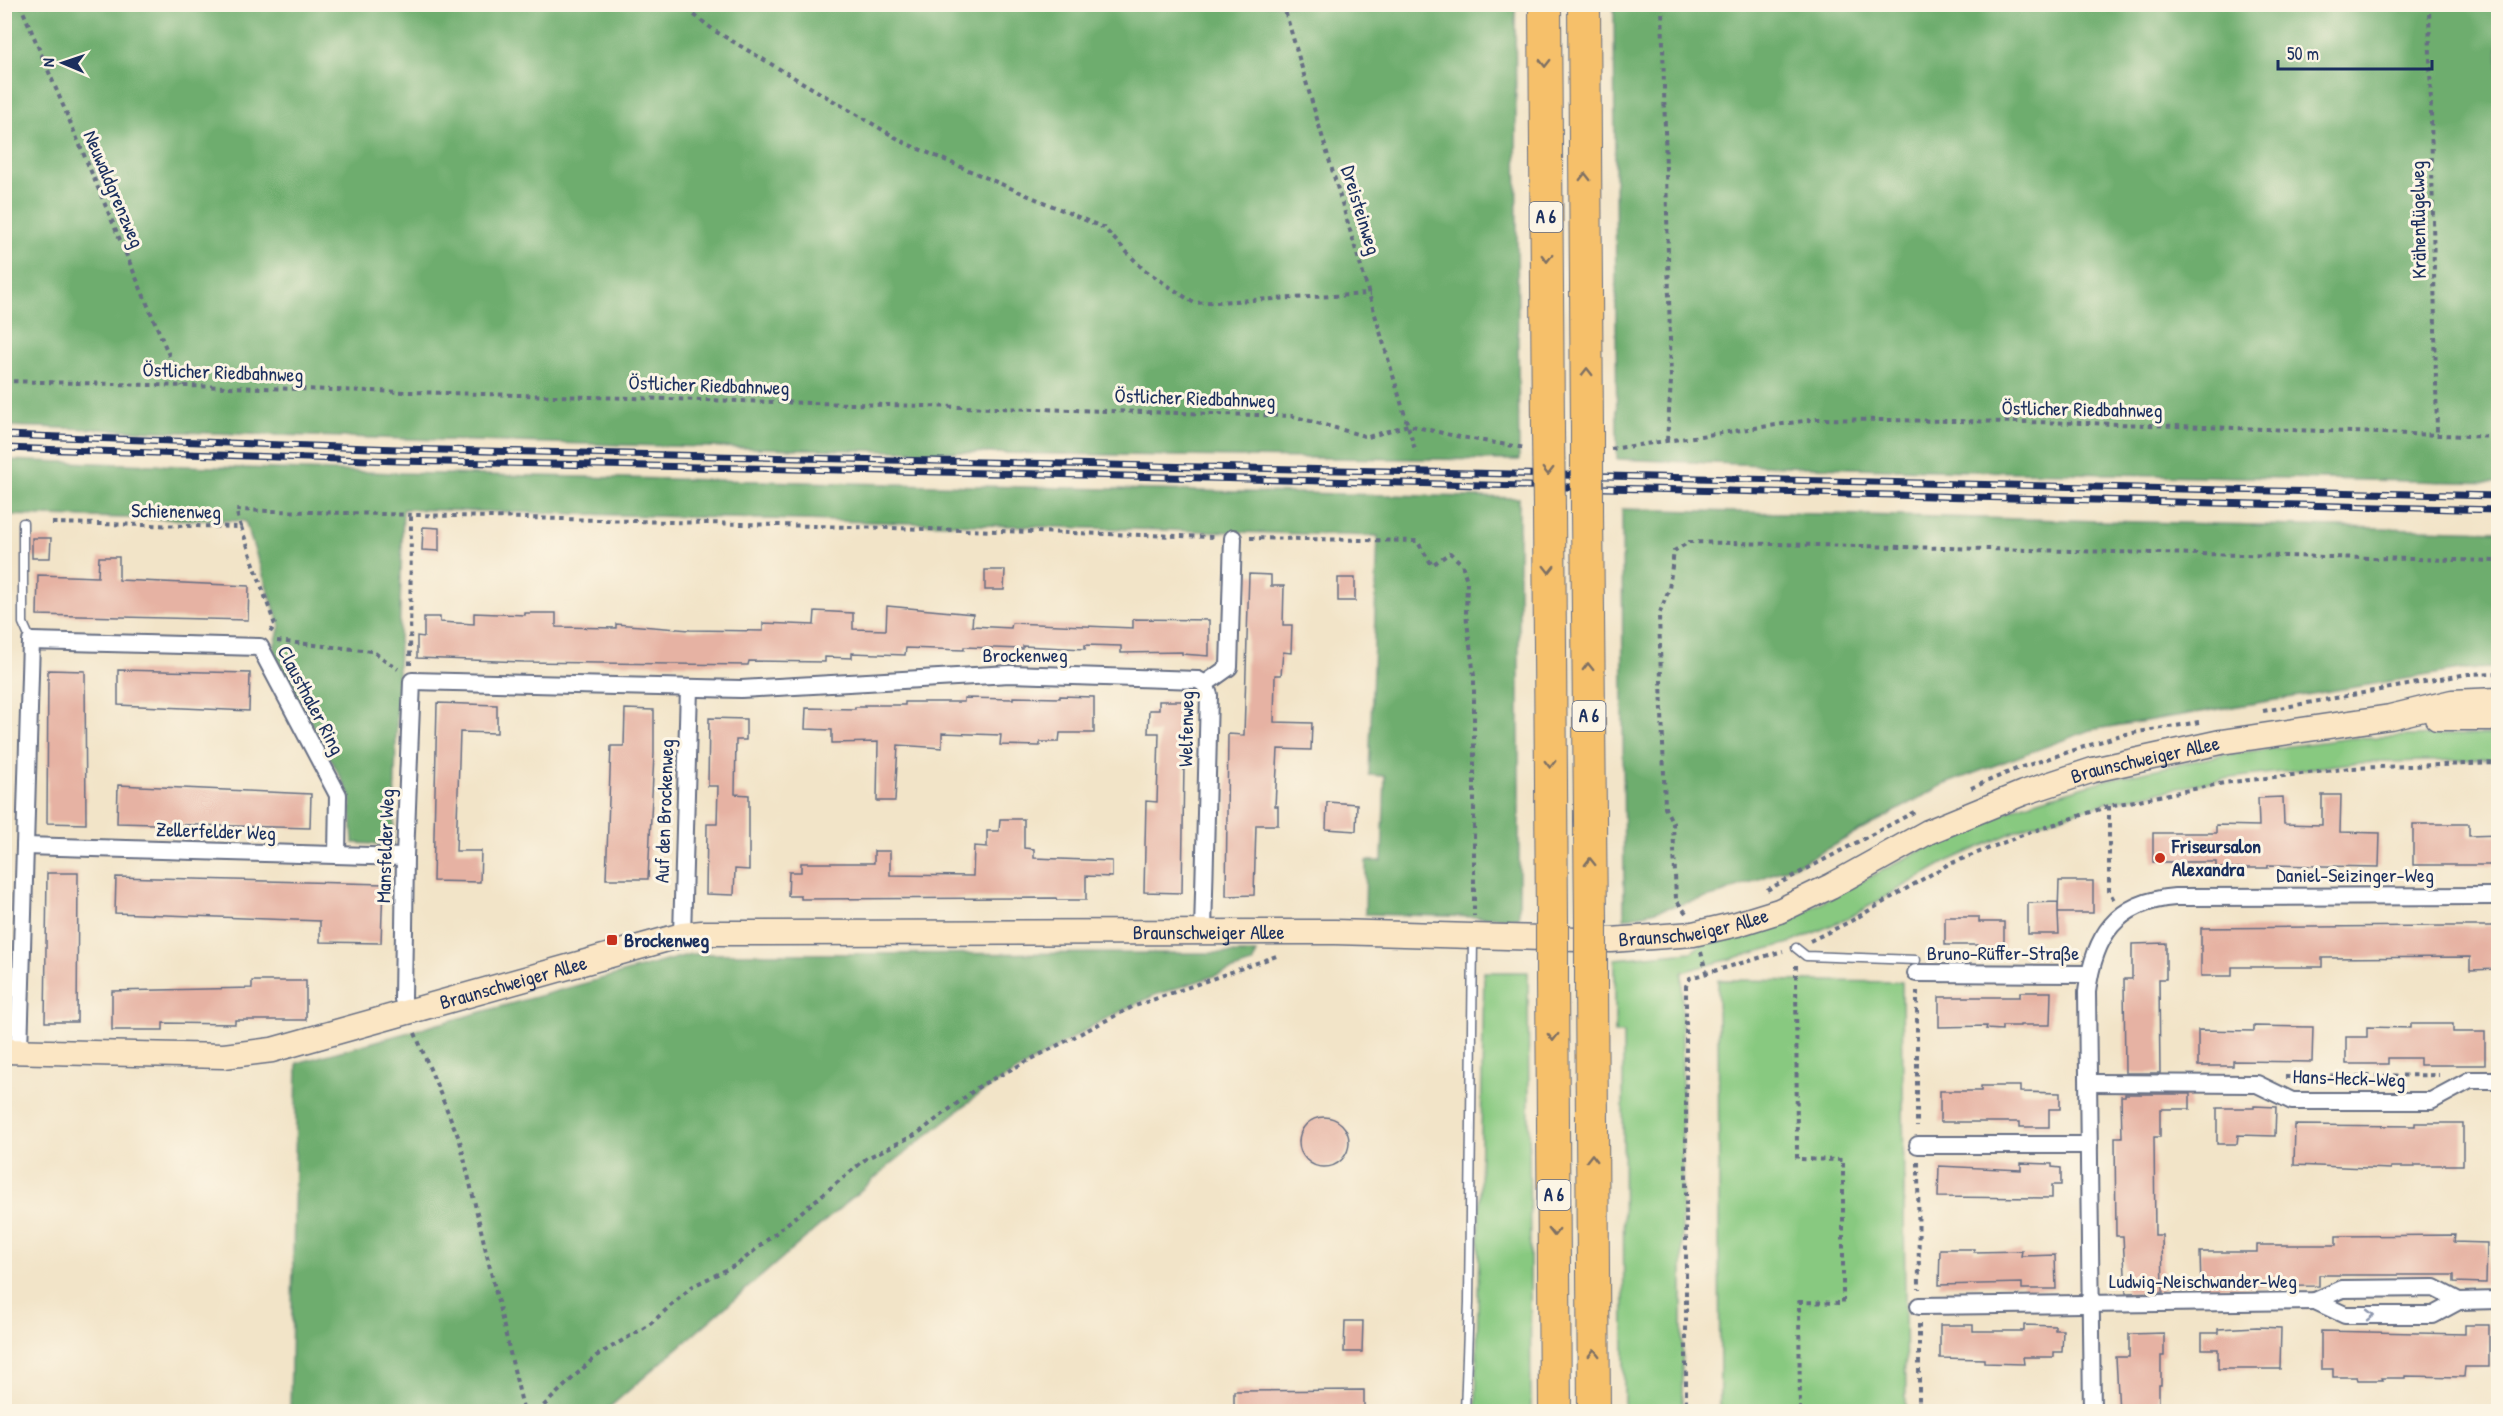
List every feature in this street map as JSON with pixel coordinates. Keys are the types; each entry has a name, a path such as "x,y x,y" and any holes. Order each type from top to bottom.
{"highway":[{"name":"A 6","path":"1545,4 1555,1412"},
{"name":"A 6","path":"1584,4 1594,1412"}],"street":[{"name":"Welfenweg","path":"1203,932 1209,695 1205,684 1229,668 1233,538"},
{"name":"Clausthaler Ring","path":"31,640 260,647 338,795 337,855"},
{"path":"12,1051 25,846 31,640"},
{"name":"Brockenweg","path":"407,672 741,689 1010,674 1198,680 1205,684"},
{"name":"Mansfelder Weg","path":"406,1012 403,999 407,672"},
{"name":"Auf den Brockenweg","path":"682,934 689,688"},
{"name":"Braunschweiger Allee","path":"12,1051 224,1056 272,1050 682,934 1473,930 1650,939 1693,934 1779,911 1831,886 1928,832 2023,792 2093,770 2221,742 2390,717 2452,702 2499,700"},
{"name":"Braunschweiger Allee","path":"2390,717 2499,718"},
{"name":"Zellerfelder Weg","path":"25,846 405,857"},
{"name":"Daniel-Seizinger-Weg","path":"2140,903 2175,897 2499,896"},
{"name":"Bruno-Rüffer-Straße","path":"2092,1412 2087,992 2089,974 2108,929 2123,913 2140,903"},
{"name":"Bruno-Rüffer-Straße","path":"1916,967 2089,974"},
{"name":"Hans-Heck-Weg","path":"2089,1083 2257,1084 2292,1101 2432,1101 2470,1080 2499,1080"},
{"path":"1918,1145 2089,1145"},
{"name":"Ludwig-Neischwander-Weg","path":"2091,1303 2315,1301 2342,1288 2433,1288 2460,1301"},
{"name":"Ludwig-Neischwander-Weg","path":"2315,1301 2345,1316 2433,1315 2460,1301 2499,1300"},
{"path":"1919,1306 2091,1303"}],"lane":[{"path":"23,523 23,623 31,640"},
{"path":"1465,1412 1469,1302 1473,930"},
{"path":"1796,948 1806,956 1916,967"}],"path":[{"name":"Neuwaldgrenzweg","path":"20,4 182,386"},
{"path":"680,4 715,31 905,143 1104,228 1143,269 1194,303 1371,294"},
{"name":"Dreisteinweg","path":"1283,4 1371,294 1416,453"},
{"name":"Östlicher Riedbahnweg","path":"1662,4 1671,381 1667,441 1817,419 2099,424 2499,437"},
{"name":"Krähenflügelweg","path":"2429,4 2437,435"},
{"name":"Östlicher Riedbahnweg","path":"4,381 1292,416 1368,437 1408,425"},
{"path":"241,527 236,510 1233,538 1417,541 1432,565 1450,553 1462,564 1467,581 1466,614 1474,676 1473,930"},
{"path":"260,647 274,640 372,651 407,672 411,516"},
{"name":"Schienenweg","path":"52,523 241,527 275,625 260,647"},
{"path":"1690,917 1676,900 1673,823 1665,808 1659,615 1669,589 1674,551 1689,542 2499,561"},
{"path":"1686,1412 1686,986 1690,978 1796,948 1851,921 1947,865 2025,834 2109,806 2224,783 2351,768 2499,763"},
{"path":"2109,806 2109,891 2123,913"},
{"path":"1699,948 1706,972"},
{"path":"1796,948 1797,1159 1843,1160 1843,1303 1799,1302 1800,1412"},
{"path":"537,1412 596,1356 650,1325 693,1286 738,1264 867,1158 917,1134 981,1085 1132,1007 1281,954"},
{"path":"1916,967 1919,1412"},
{"path":"406,1012 460,1141 524,1412"},
{"path":"2257,1084 2278,1077 2444,1075 2470,1080"}],"green space":[{"path":"5,4 1515,5 1519,460 1140,456 762,448 5,426"},
{"path":"1614,5 2498,5 2498,483 1807,467 1617,459"},
{"path":"5,460 397,473 1519,498 1519,918 1365,914 1366,861 1382,861 1385,776 1369,775 1378,536 403,509 393,845 353,843 350,795 273,651 280,626 245,521 5,515"},
{"path":"1622,509 2498,531 2498,668 2466,669 2090,730 1945,784 1805,861 1721,894 1624,919"},
{"path":"2498,735 2498,759 2353,763 2223,779 2109,802 2025,827 1946,862 1850,917 1793,942 1682,972 1682,1411 1624,1411 1623,1033 1615,1033 1615,959 1691,952 1704,943 1741,937 1784,922 1933,844 2022,805 2105,780 2222,755 2352,738"},
{"path":"1257,953 1252,964 1155,995 1099,1022 979,1094 890,1165 605,1411 290,1411 297,1063 691,954"},
{"path":"1484,972 1528,972 1531,1411 1476,1411"},
{"path":"1718,980 1902,982 1906,1411 1720,1411"}],"building":[{"path":"423,527 439,528 439,551 422,550"},
{"path":"32,538 51,538 50,558 32,558"},
{"path":"99,557 119,557 119,580 249,586 248,620 37,615 38,575 98,577"},
{"path":"985,570 1005,570 1004,590 985,590"},
{"path":"1249,574 1271,575 1271,586 1284,586 1283,625 1292,625 1291,653 1283,652 1281,675 1275,675 1274,722 1312,723 1311,750 1278,749 1275,806 1278,806 1278,825 1256,825 1254,895 1226,896 1228,734 1244,735"},
{"path":"1338,578 1355,578 1355,601 1338,601"},
{"path":"887,606 973,614 972,626 1011,628 1012,623 1133,628 1133,619 1209,620 1209,656 1182,654 1182,652 1121,653 1121,646 1085,645 1085,649 1023,646 1023,649 906,648 905,655 852,653 852,658 825,657 825,662 749,661 748,665 417,658 417,636 424,637 424,617 440,617 440,622 474,624 474,613 525,615 525,613 556,613 556,627 616,628 616,624 690,630 763,631 763,623 814,625 815,611 853,613 853,629 886,630"},
{"path":"48,670 85,671 86,824 47,823"},
{"path":"118,670 250,673 249,711 118,705"},
{"path":"1060,696 1094,697 1094,733 1060,733 1059,742 1040,742 1040,746 1000,745 1001,735 942,733 942,748 898,745 895,801 877,801 878,742 832,743 832,730 805,729 806,708 855,709 855,707 865,707 864,705 905,705 905,702 964,702 964,698 1013,699 1013,697 1060,698"},
{"path":"1159,701 1185,701 1182,893 1144,892 1146,801 1157,802 1159,733 1148,733 1149,710 1159,710"},
{"path":"437,703 497,705 497,733 460,732 456,851 481,851 480,882 433,881"},
{"path":"625,709 654,710 648,879 606,879 611,746 624,746"},
{"path":"709,718 746,719 746,740 736,740 735,794 749,795 749,870 735,869 734,895 706,894 707,824 717,824 718,786 708,786"},
{"path":"118,785 311,794 310,828 117,823"},
{"path":"2322,795 2341,795 2340,832 2380,833 2379,867 2268,865 2268,868 2216,868 2216,862 2153,862 2153,833 2216,833 2216,825 2259,826 2258,798 2283,797 2284,824 2322,825"},
{"path":"1327,802 1357,804 1356,831 1326,829"},
{"path":"1000,819 1024,819 1024,848 1034,849 1034,858 1112,861 1112,877 1086,876 1086,900 1057,900 1056,898 801,899 801,896 788,896 789,872 801,872 801,863 874,863 874,851 890,851 890,875 973,876 974,846 987,847 987,831 999,831"},
{"path":"2413,824 2469,824 2469,836 2499,835 2499,865 2413,865"},
{"path":"47,873 78,873 77,1022 45,1022"},
{"path":"116,877 383,884 381,943 320,942 320,921 115,913"},
{"path":"2059,881 2093,881 2093,913 2058,913"},
{"path":"2058,902 2059,934 2028,934 2028,903"},
{"path":"1945,917 1979,917 1979,922 2004,922 2004,951 1979,951 1978,945 1945,945"},
{"path":"2499,926 2499,969 2470,970 2470,957 2322,958 2322,967 2232,967 2232,976 2201,976 2201,928"},
{"path":"2166,943 2166,979 2159,979 2160,1073 2125,1073 2124,979 2132,979 2132,944"},
{"path":"252,981 306,981 306,1020 235,1020 235,1024 163,1023 163,1030 112,1030 112,991 252,988"},
{"path":"2020,992 2051,992 2050,1025 2002,1026 2002,1030 1986,1029 1987,1026 1939,1027 1939,997 2020,997"},
{"path":"2411,1024 2453,1024 2453,1032 2485,1032 2485,1065 2420,1065 2420,1058 2388,1058 2388,1064 2346,1064 2346,1037 2367,1037 2367,1027 2411,1028"},
{"path":"2254,1026 2313,1027 2312,1062 2233,1061 2233,1066 2198,1066 2198,1030 2254,1031"},
{"path":"1981,1086 2020,1086 2020,1092 2060,1093 2060,1109 2049,1109 2049,1127 2020,1127 2020,1122 1940,1122 1940,1091 1981,1091"},
{"path":"2125,1094 2190,1094 2190,1109 2160,1109 2160,1137 2154,1137 2155,1235 2162,1235 2163,1292 2126,1293 2123,1236 2116,1236 2115,1137 2122,1137 2121,1096"},
{"path":"2254,1106 2276,1107 2275,1136 2238,1135 2237,1144 2217,1144 2217,1108 2254,1108"},
{"path":"1324,1117 1333,1119 1344,1128 1349,1142 1347,1151 1338,1162 1324,1167 1315,1165 1304,1156 1299,1142 1301,1133 1310,1122"},
{"path":"2415,1123 2463,1123 2463,1165 2415,1165 2415,1167 2391,1167 2391,1169 2294,1165 2295,1125 2415,1126"},
{"path":"2021,1163 2052,1164 2052,1167 2061,1168 2061,1185 2052,1185 2052,1198 1938,1197 1939,1166 2021,1170"},
{"path":"2455,1235 2454,1242 2487,1243 2486,1283 2454,1282 2454,1275 2319,1275 2319,1286 2201,1287 2200,1252 2257,1252 2257,1245 2336,1245 2336,1236"},
{"path":"1940,1249 1974,1249 1974,1252 2022,1251 2021,1256 2055,1255 2056,1289 2022,1289 2022,1283 1939,1285"},
{"path":"1345,1321 1363,1321 1362,1352 1344,1352"},
{"path":"1940,1325 1973,1325 1973,1331 2024,1331 2024,1325 2055,1326 2055,1330 2063,1330 2062,1352 2054,1352 2054,1357 2023,1357 2024,1364 1984,1363 1984,1359 1940,1358"},
{"path":"2465,1325 2489,1325 2489,1367 2465,1367 2464,1377 2405,1376 2405,1378 2381,1378 2382,1380 2358,1380 2357,1377 2333,1377 2333,1369 2321,1369 2321,1331 2465,1334"},
{"path":"2281,1328 2280,1369 2218,1369 2218,1349 2202,1349 2202,1333 2218,1333 2218,1329"},
{"path":"2164,1333 2159,1412 2119,1412 2116,1357 2129,1357 2129,1334"},
{"path":"1364,1390 1364,1412 1234,1412 1234,1391"}],"railway":[{"path":"4,435 398,449 2498,496"},
{"path":"4,448 399,461 1042,474 2498,510"}],"place":[{"name":"Friseursalon Alexandra","path":"2160,858"},
{"name":"Brockenweg","path":"612,940"}]}
